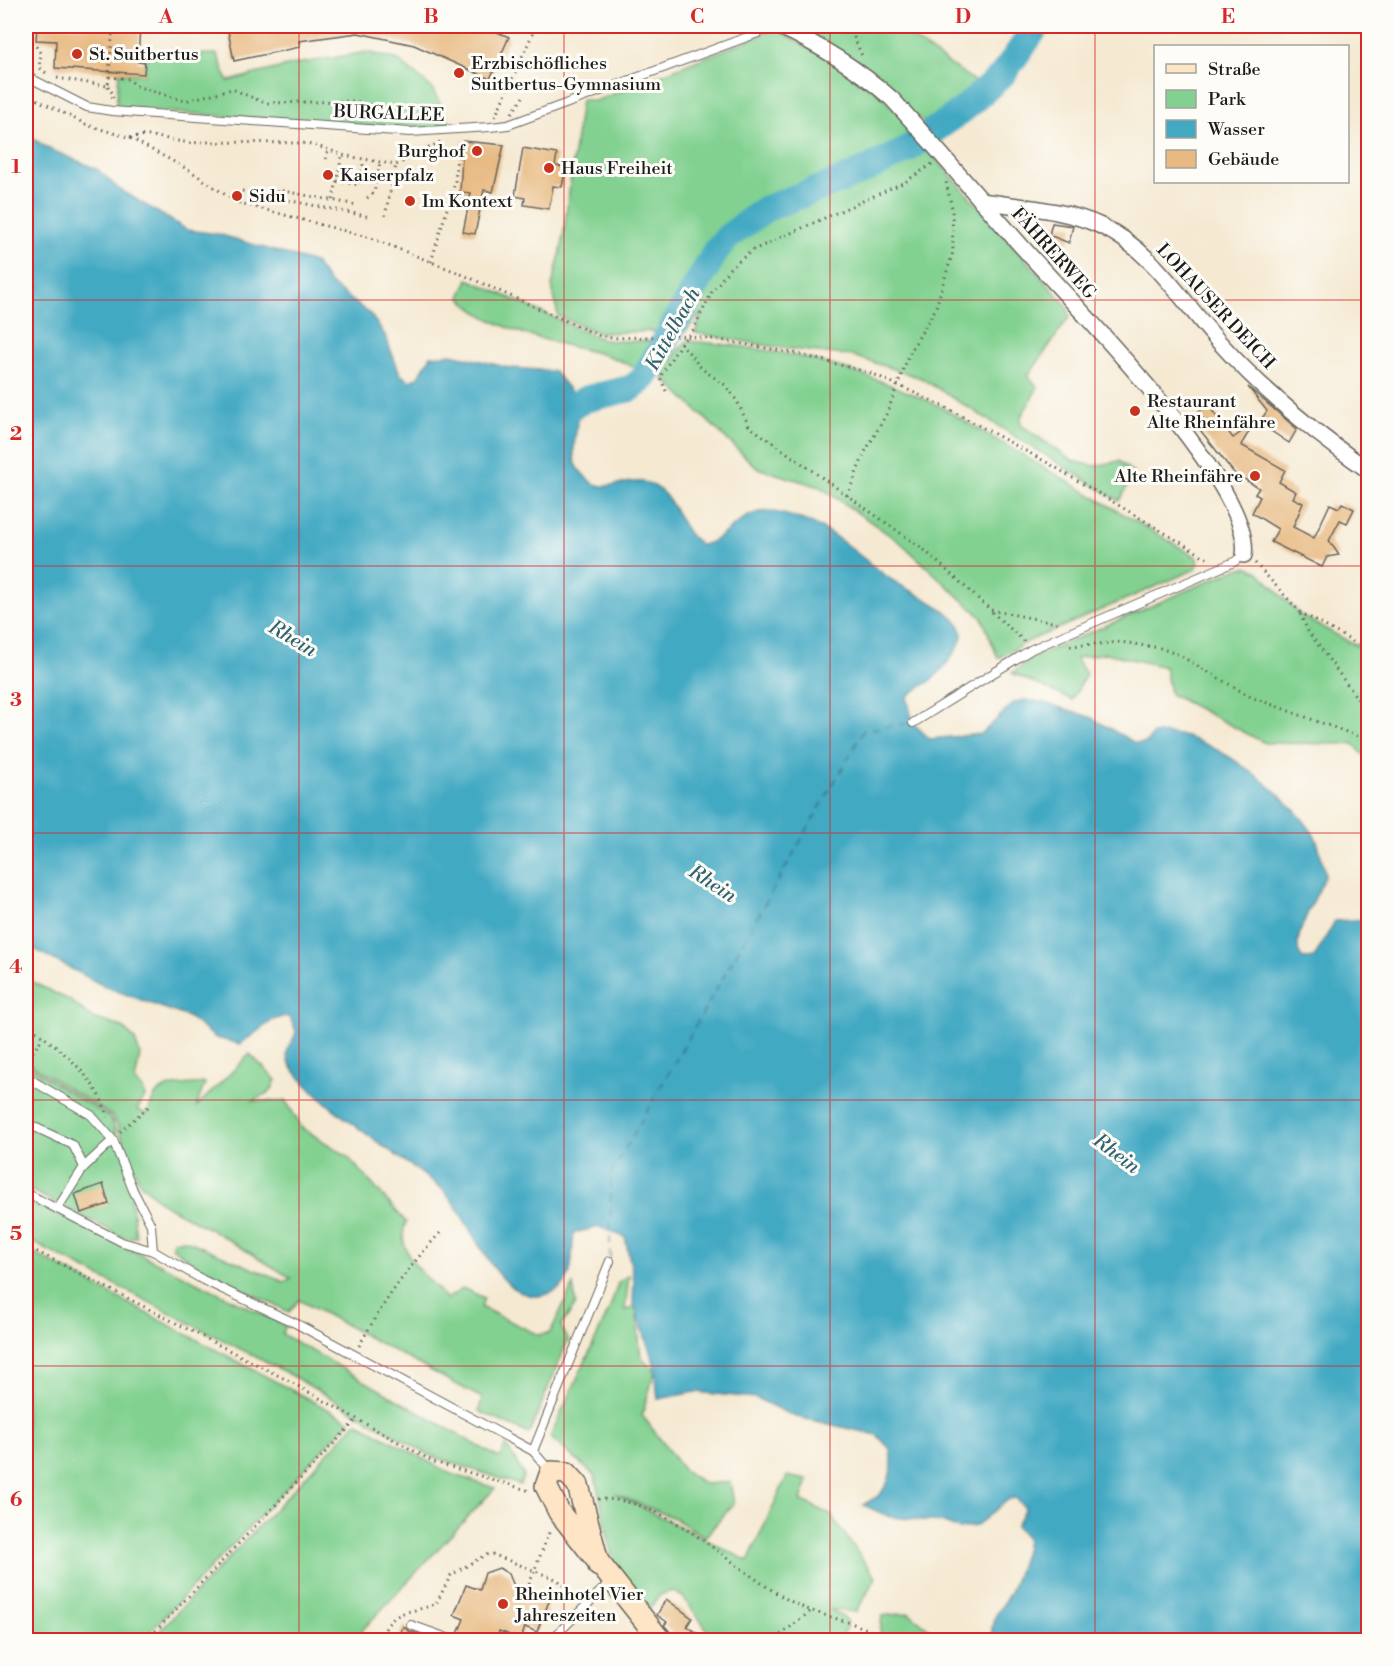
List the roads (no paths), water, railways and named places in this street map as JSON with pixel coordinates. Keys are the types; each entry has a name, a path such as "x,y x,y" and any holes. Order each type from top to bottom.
{"street":[{"name":"FÄHRERWEG","path":"777,26 834,54 867,77 914,122 981,201 1166,406 1191,439 1215,477 1242,529 1246,543 1244,555"},
{"name":"LOHAUSER DEICH","path":"981,201 1081,218 1103,227 1134,247 1162,273 1220,344 1294,416 1368,470"},
{"path":"605,1573 578,1485 567,1473 549,1479 559,1512 605,1573 660,1641"}],"lane":[{"name":"BURGALLEE","path":"26,76 87,107 104,110 410,132 455,130 508,125 777,26"},
{"path":"913,723 1032,649 1222,567 1244,555"},
{"path":"26,1077 91,1115 112,1139 133,1190 151,1225 153,1251"},
{"path":"26,1123 73,1145 84,1167"},
{"path":"57,1209 84,1167 112,1139"},
{"path":"26,1193 122,1242 153,1251 533,1451 549,1479"},
{"path":"533,1451 610,1261"},
{"path":"551,1641 585,1606 605,1573"},
{"path":"411,1625 453,1641"}],"water":[{"name":"Rhein","path":"26,134 49,149 97,169 119,189 187,230 218,234 315,263 329,283 370,314 385,335 400,374 410,381 418,377 431,356 452,354 510,368 554,371 580,403 574,458 581,472 593,483 602,486 632,482 653,485 666,496 689,533 702,545 720,536 744,518 762,512 773,512 801,519 838,538 895,582 944,610 961,628 959,645 950,660 929,682 907,697 913,723 930,739 981,734 1015,702 1024,700 1042,702 1090,717 1135,743 1146,743 1153,734 1174,734 1196,740 1220,751 1243,766 1285,800 1316,838 1325,873 1301,930 1298,942 1299,952 1303,959 1314,958 1335,921 1368,919 1368,1640 993,1640 994,1619 1009,1595 1026,1546 1027,1539 1016,1526 1025,1508 1016,1498 1009,1499 976,1526 959,1529 941,1522 890,1517 863,1505 880,1495 888,1482 892,1466 890,1449 877,1435 793,1416 756,1398 695,1392 658,1399 654,1363 633,1302 634,1280 625,1237 599,1227 574,1233 570,1271 562,1286 544,1295 527,1295 512,1286 498,1273 442,1189 331,1107 294,1071 287,1056 296,1031 290,1018 285,1016 273,1020 240,1044 216,1038 188,1017 106,987 26,945"}],"waterway":[{"name":"Kittelbach","path":"548,420 586,399 632,388 644,378 717,249 729,236 765,209 852,176 905,151 964,109 1002,75 1037,26"}],"place":[{"name":"St. Suitbertus","path":"77,54"},
{"name":"Erzbischöfliches Suitbertus-Gymnasium","path":"459,73"},
{"name":"Burghof","path":"477,151"},
{"name":"Haus Freiheit","path":"549,168"},
{"name":"Kaiserpfalz","path":"328,175"},
{"name":"Sidu","path":"237,196"},
{"name":"Im Kontext","path":"410,201"},
{"name":"Restaurant Alte Rheinfähre","path":"1135,411"},
{"name":"Alte Rheinfähre","path":"1255,476"},
{"name":"Rheinhotel Vier Jahreszeiten","path":"503,1604"}]}
